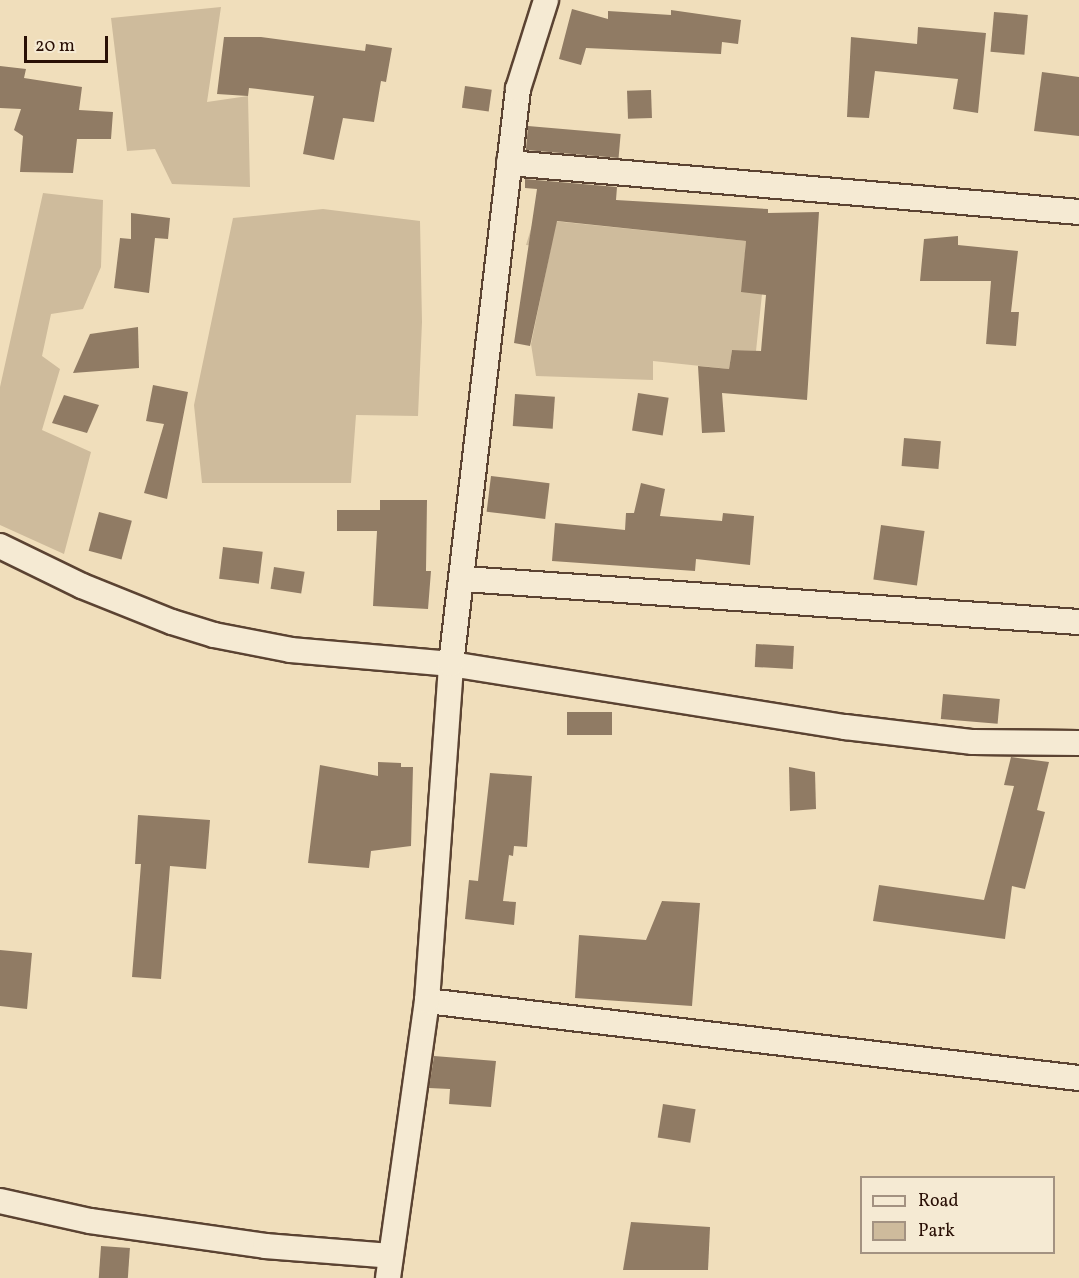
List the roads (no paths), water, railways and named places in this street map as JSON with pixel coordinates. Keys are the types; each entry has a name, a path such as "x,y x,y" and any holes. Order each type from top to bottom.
{"street":[{"path":"0,1201 90,1221 265,1246 390,1267 428,1001 451,664 464,579 518,89 546,0"},
{"path":"509,163 1079,212"},
{"path":"0,546 82,586 214,635 291,650 451,664 845,727 973,742 1079,743"},
{"path":"464,579 921,608 1079,622"},
{"path":"428,1001 1079,1078"}]}
